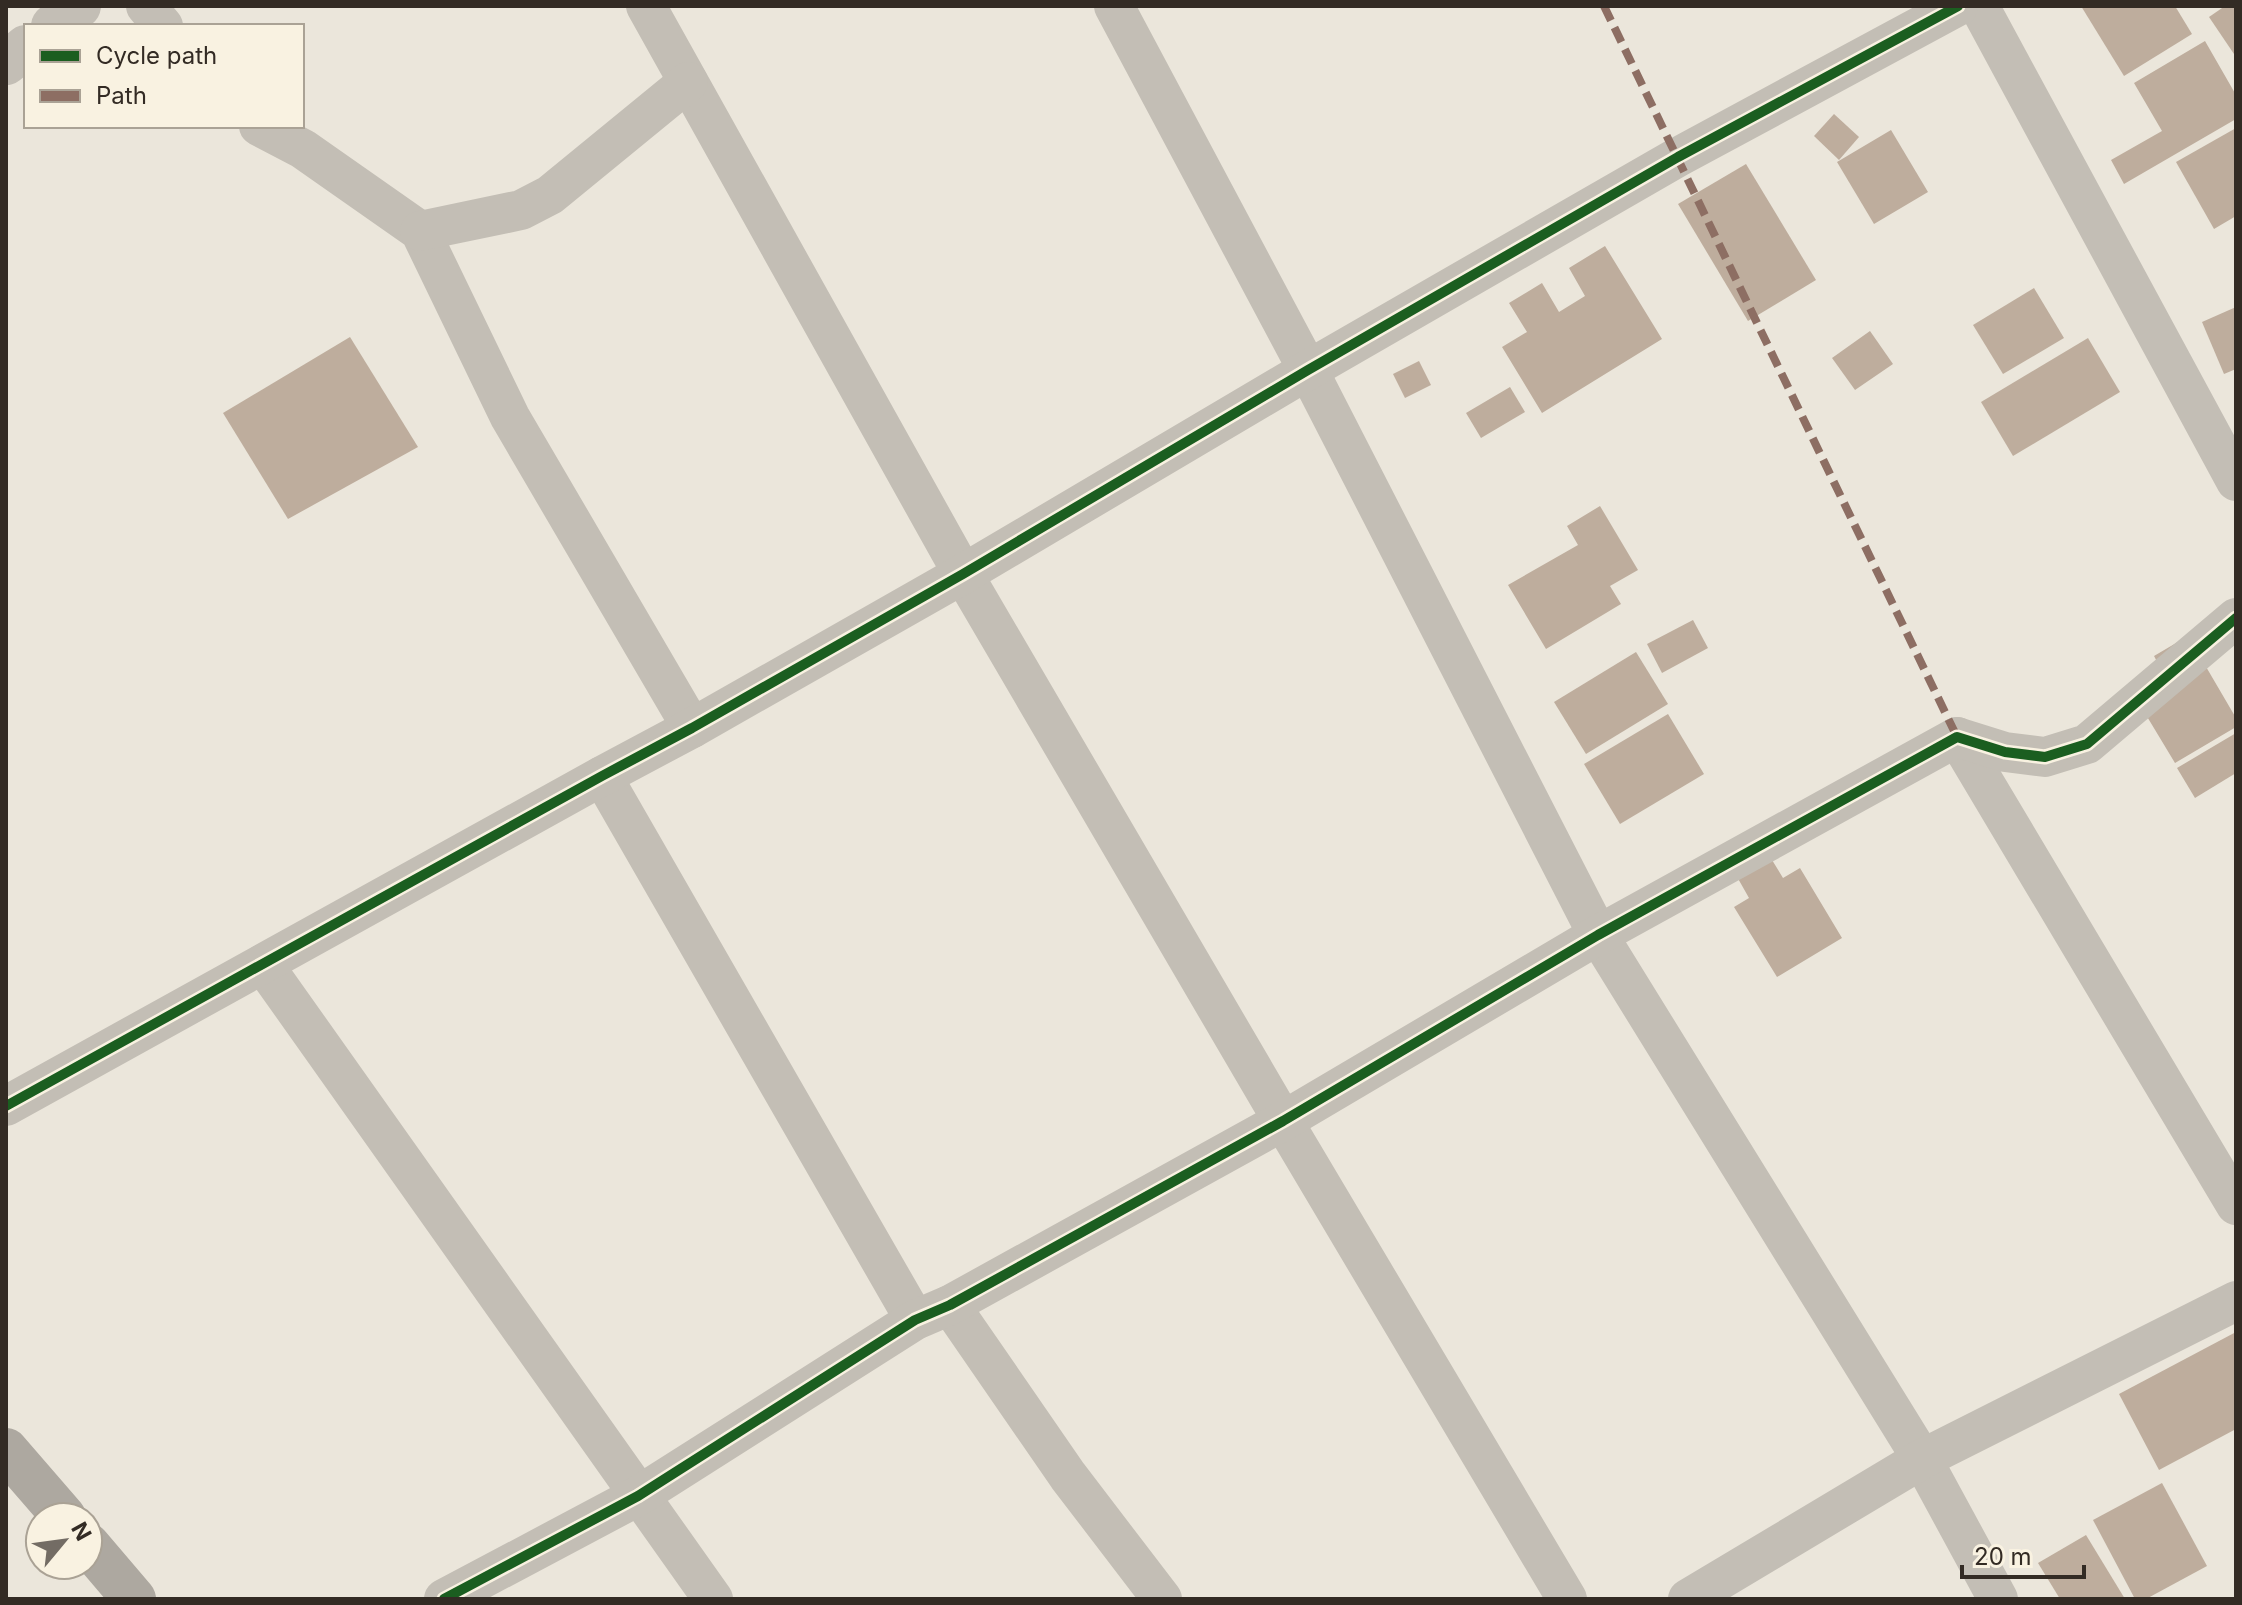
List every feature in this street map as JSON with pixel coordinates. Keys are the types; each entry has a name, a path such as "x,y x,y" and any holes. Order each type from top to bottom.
{"highway":[{"path":"6,1450 50,1501"},
{"path":"104,1564 134,1599"}],"street":[{"path":"56,24 79,6"},
{"path":"146,6 161,24"},
{"path":"646,6 963,574 1567,1599"},
{"path":"1114,6 1308,370 1598,935 1922,1459 1998,1599"},
{"path":"6,1106 692,728 963,574 1308,370 1678,157 1958,6"},
{"path":"1979,6 2236,481"},
{"path":"6,63 24,49"},
{"path":"420,231 521,210 550,195 688,82"},
{"path":"263,128 303,149 420,231 510,417 692,728"},
{"path":"444,1599 638,1496 933,1312 1283,1121 1598,935 1957,737 2005,752 2045,757 2087,744 2236,618"},
{"path":"1957,737 2236,1205"},
{"path":"602,776 933,1312 1068,1476 1162,1599"},
{"path":"263,964 713,1599"},
{"path":"1688,1599 1922,1459 2236,1301"}],"building":[{"path":"2081,6 2175,6 2192,34 2124,76"},
{"path":"2225,6 2236,6 2236,57 2209,17"},
{"path":"2205,41 2236,95 2236,119 2124,184 2111,160 2162,131 2134,83"},
{"path":"1834,114 1859,137 1839,160 1814,136"},
{"path":"2236,128 2236,216 2214,229 2176,162"},
{"path":"1891,130 1928,192 1874,224 1837,162"},
{"path":"1746,164 1816,280 1748,321 1678,204"},
{"path":"1605,246 1662,339 1542,413 1502,347 1527,332 1509,303 1542,283 1559,312 1585,296 1569,268"},
{"path":"2034,288 2064,338 2003,374 1973,325"},
{"path":"2236,307 2236,369 2224,374 2202,322"},
{"path":"1870,331 1893,364 1855,390 1832,358"},
{"path":"350,337 418,447 288,519 223,413"},
{"path":"2088,338 2120,392 2013,456 1981,402"},
{"path":"1419,361 1431,385 1405,398 1393,374"},
{"path":"1510,387 1525,412 1481,438 1466,413"},
{"path":"1600,506 1638,570 1610,586 1621,604 1546,649 1508,585 1578,545 1567,526"},
{"path":"1693,620 1708,648 1662,673 1647,644"},
{"path":"2188,636 2236,718 2236,727 2175,763 2131,690 2162,671 2154,656"},
{"path":"1636,652 1668,704 1586,754 1554,702"},
{"path":"1668,714 1704,774 1620,824 1584,764"},
{"path":"2236,733 2236,773 2195,798 2177,768"},
{"path":"1769,855 1783,878 1800,868 1842,938 1777,977 1734,907 1749,898 1736,875"},
{"path":"2236,1332 2236,1429 2159,1470 2119,1394"},
{"path":"2162,1483 2207,1566 2146,1599 2135,1599 2093,1520"},
{"path":"2086,1535 2125,1599 2060,1599 2038,1563"}],"marked path":[{"path":"1604,6 1957,737"}],"cycle path":[{"path":"6,1106 692,728 963,574 1308,370 1678,157 1958,6"},
{"path":"444,1599 638,1496 915,1320 950,1305 1283,1121 1598,935 1957,737 2005,752 2045,757 2087,744 2236,618"}]}
